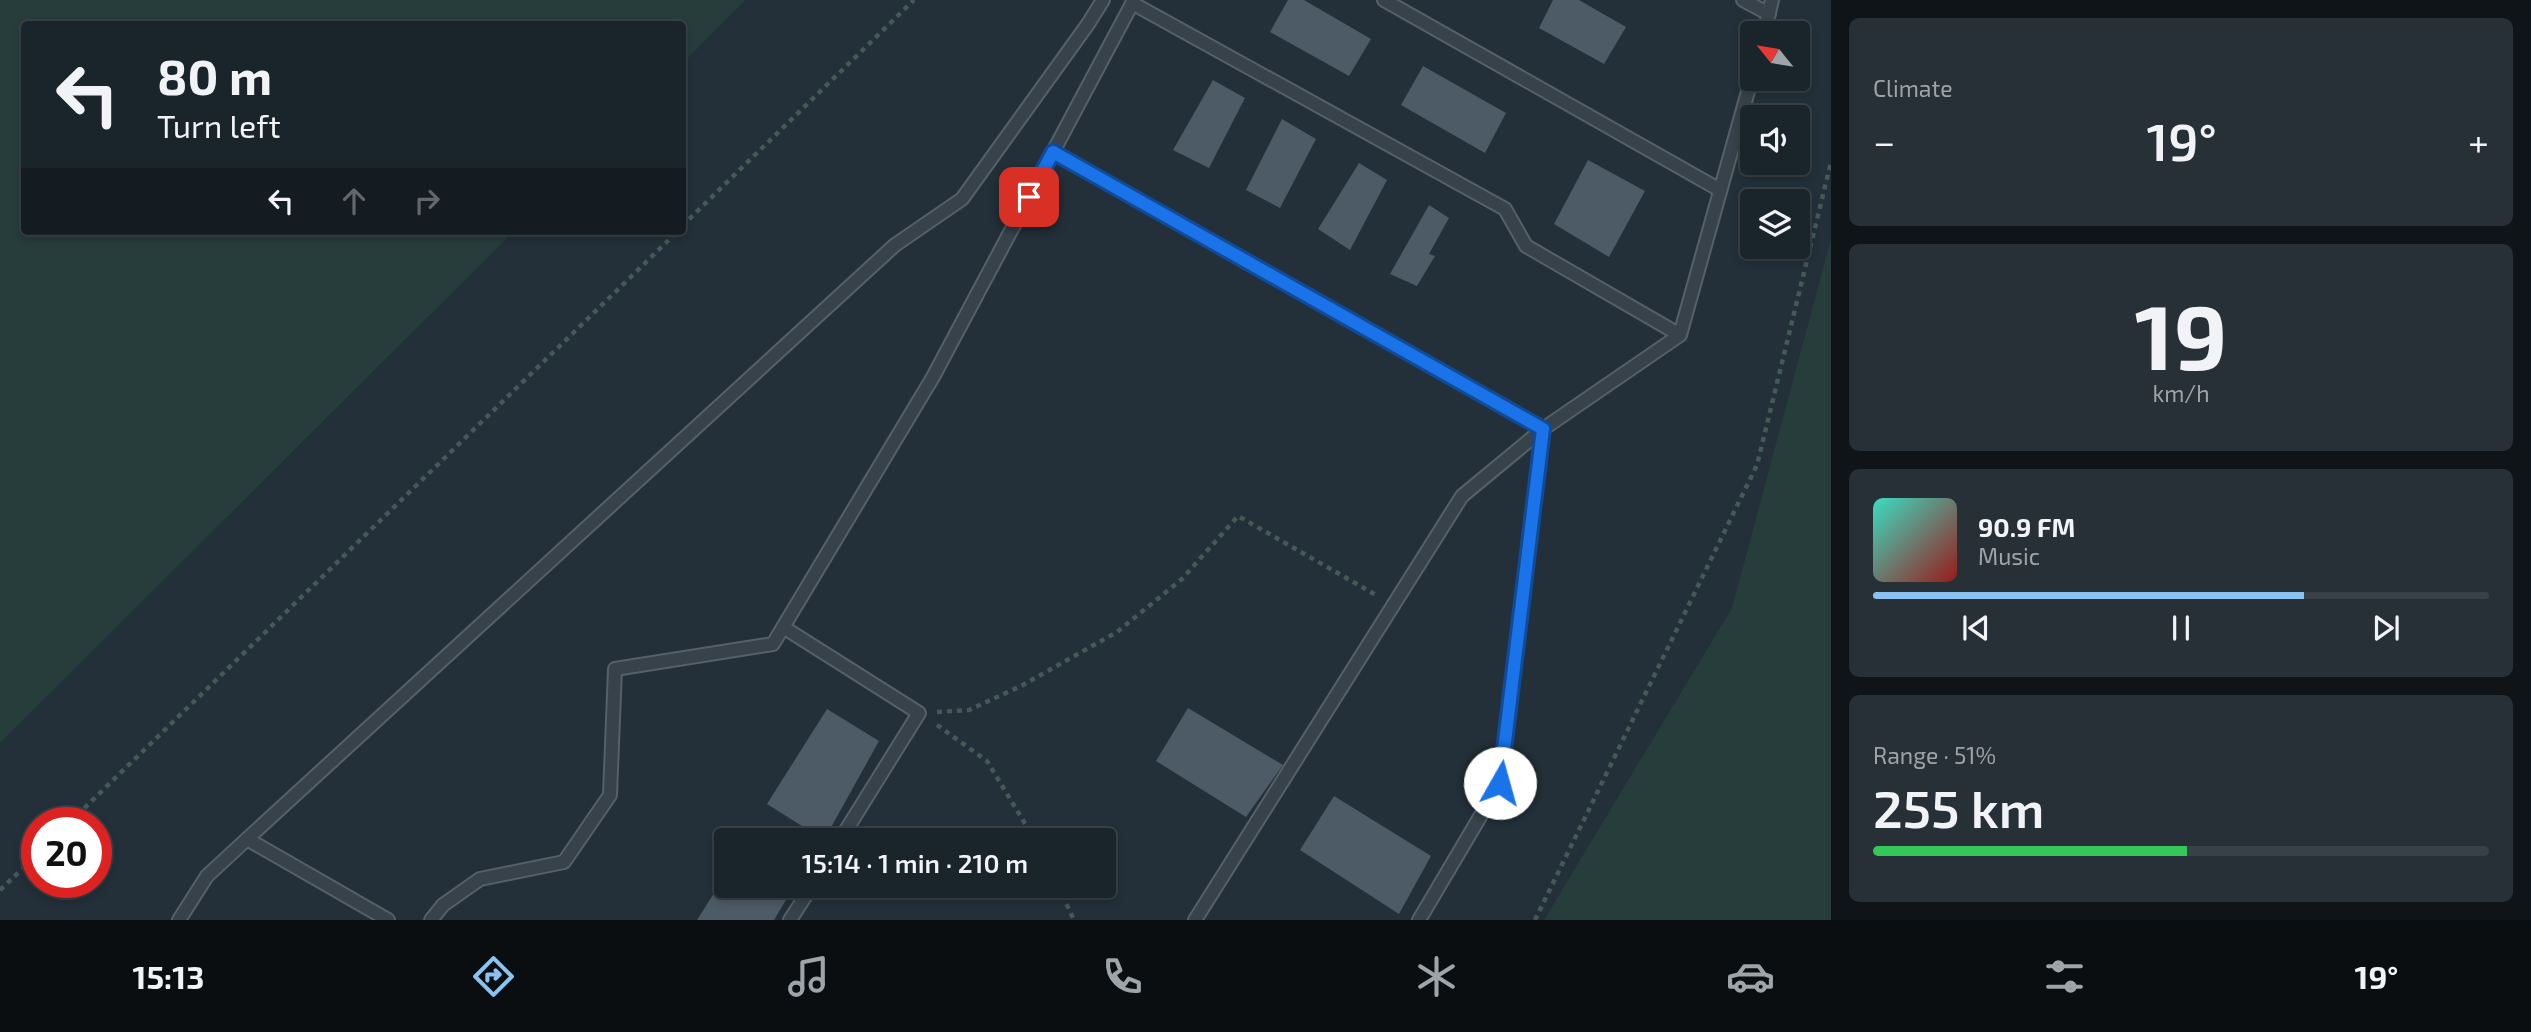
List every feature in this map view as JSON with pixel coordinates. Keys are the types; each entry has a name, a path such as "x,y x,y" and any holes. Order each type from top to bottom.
{"lane":[{"path":"179,920 207,876 247,839 895,245 962,199 1103,0"},
{"path":"1384,0 1720,190"},
{"path":"1743,0 1769,14"},
{"path":"1767,21 1772,0"},
{"path":"431,920 443,905 480,879 564,862 610,794 615,669 773,644 933,377 1133,1 1505,209 1526,246 1680,335"},
{"path":"1195,920 1462,496 1543,429 1680,335 1748,91"},
{"path":"1053,152 1543,429"},
{"path":"1419,920 1500,783 1543,429"},
{"path":"783,627 919,713 847,828"},
{"path":"247,839 388,920"},
{"path":"790,920 804,898"}],"path":[{"path":"686,222 914,0"},
{"path":"1535,920 1757,465 1831,162"},
{"path":"85,807 674,235"},
{"path":"919,713 969,710 1021,686 1117,632 1182,579 1238,516 1393,605"},
{"path":"919,713 987,761 1028,828"},
{"path":"0,890 21,870"},
{"path":"1064,898 1074,920"}],"green space":[{"path":"0,0 745,0 686,60 686,21 21,21 21,235 510,235 0,743"},
{"path":"1831,239 1831,920 1544,920 1732,608"}],"building":[{"path":"1288,0 1304,0 1371,39 1349,76 1270,32"},
{"path":"1553,0 1579,0 1626,27 1604,64 1539,28"},
{"path":"1423,66 1506,113 1485,153 1401,105"},
{"path":"1213,80 1245,98 1209,168 1173,150"},
{"path":"1282,119 1316,139 1280,208 1246,190"},
{"path":"1588,160 1645,191 1609,257 1554,224"},
{"path":"1359,163 1387,180 1350,250 1318,229"},
{"path":"1429,205 1449,218 1429,254 1435,256 1417,286 1390,274"},
{"path":"1188,708 1283,765 1246,817 1156,761"},
{"path":"827,709 879,741 831,828 805,828 767,804"},
{"path":"1334,796 1431,856 1399,914 1300,850"},
{"path":"714,893 714,898 787,898 774,920 697,920"}],"route":[{"path":"1029,197 1053,152 1543,429 1500,783"}]}
